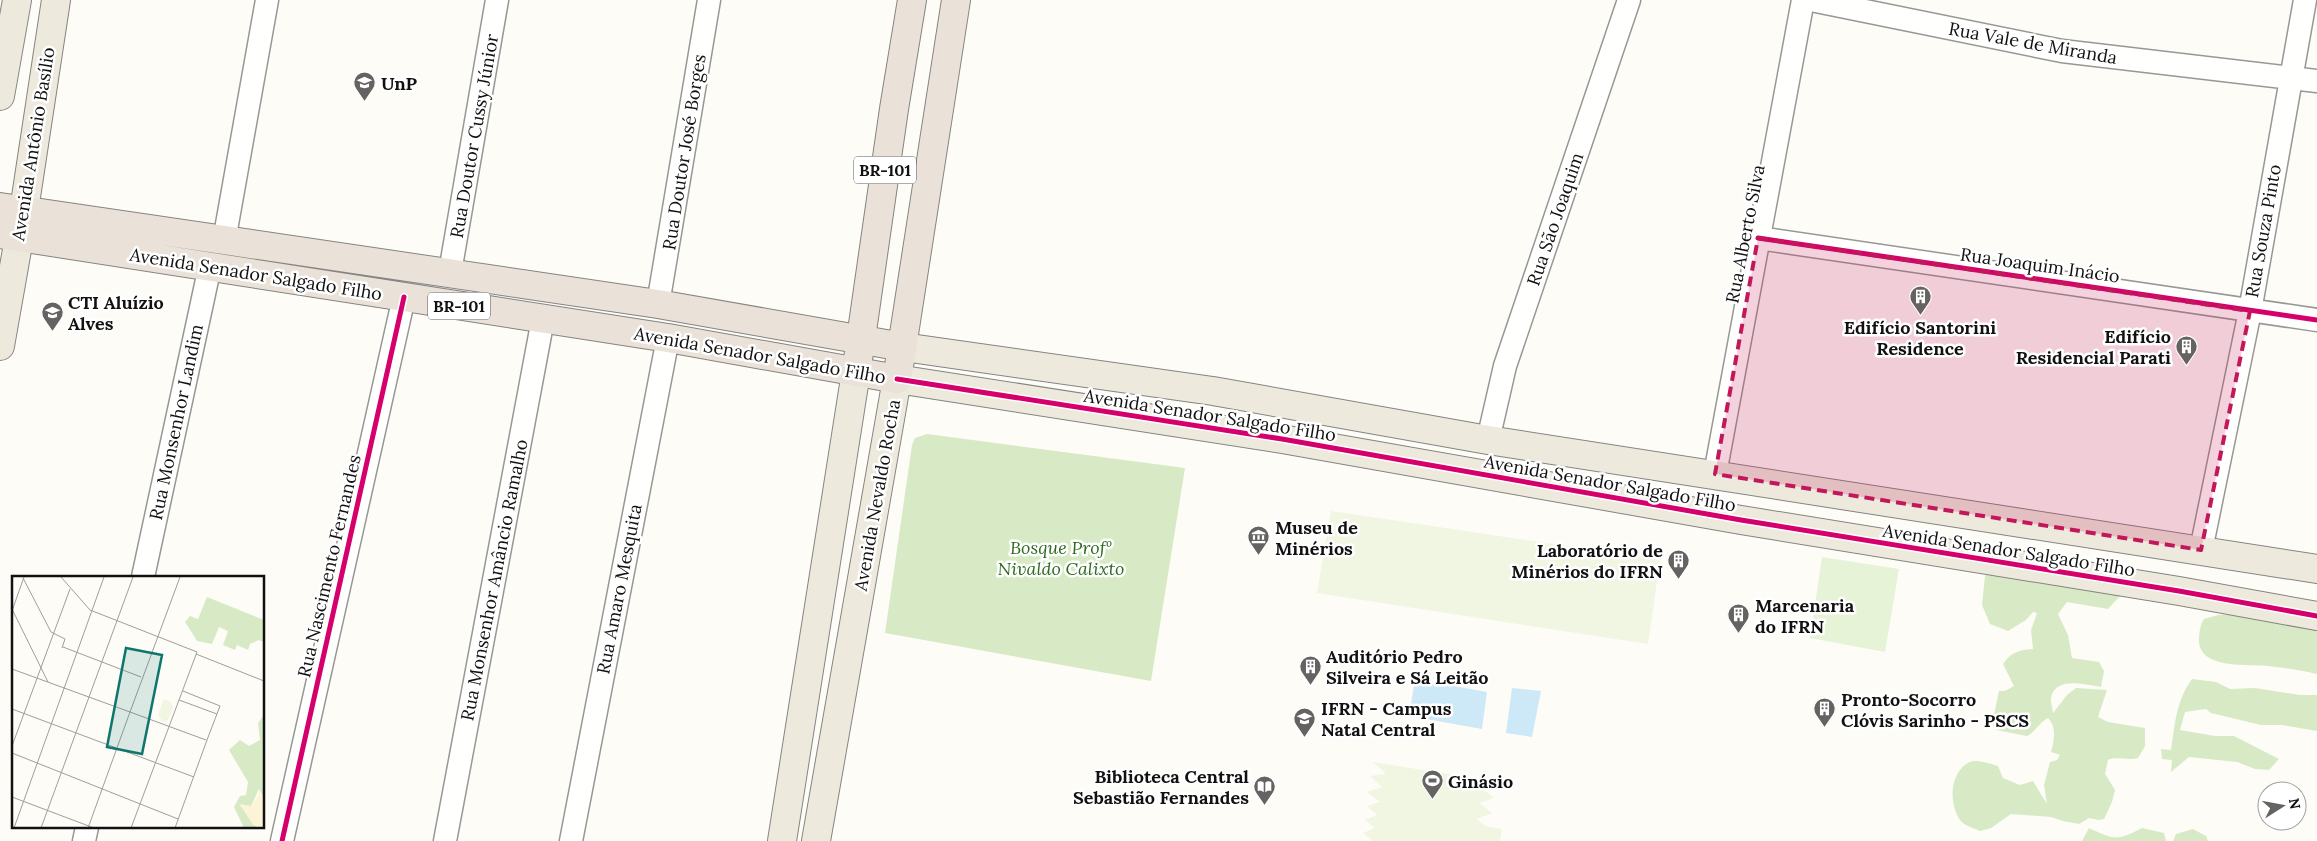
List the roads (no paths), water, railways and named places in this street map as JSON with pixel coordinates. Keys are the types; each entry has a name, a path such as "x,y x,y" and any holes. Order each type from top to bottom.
{"highway":[{"name":"BR-101","path":"856,372 894,109 912,0"},
{"name":"Avenida Nevaldo Rocha","path":"898,379 956,0"},
{"name":"Avenida Senador Salgado Filho","path":"12,208 658,304 903,347"},
{"name":"Avenida Senador Salgado Filho","path":"10,236 668,338 898,379"}],"main road":[{"path":"0,96 18,0"},
{"name":"Avenida Antônio Basílio","path":"0,346 12,208 56,0"},
{"name":"Avenida Senador Salgado Filho","path":"903,347 1213,391 1488,440 2317,569"},
{"path":"782,841 856,372"},
{"name":"Avenida Senador Salgado Filho","path":"898,379 1282,439 1741,520 2179,591 2317,616"},
{"name":"Avenida Nevaldo Rocha","path":"816,841 898,379"},
{"path":"1282,439 1271,428 1269,423 1271,412 1277,407 1286,404"}],"street":[{"path":"224,241 267,0"},
{"name":"Rua Doutor Cussy Júnior","path":"450,272 497,0"},
{"name":"Rua Doutor José Borges","path":"658,304 709,0"},
{"name":"Rua São Joaquim","path":"1488,440 1505,366 1629,0"},
{"name":"Rua Alberto Silva","path":"1715,474 1803,0"},
{"name":"Rua Vale de Miranda","path":"1811,0 2062,51 2317,81"},
{"name":"Rua Souza Pinto","path":"2201,550 2250,310 2305,0"},
{"name":"Rua Joaquim Inácio","path":"1758,238 2317,320"},
{"name":"Rua Monsenhor Landim","path":"143,576 210,266"},
{"name":"Rua Nascimento Fernandes","path":"282,841 404,297"},
{"name":"Rua Monsenhor Amâncio Ramalho","path":"445,841 544,319"},
{"name":"Rua Amaro Mesquita","path":"571,841 668,338"},
{"path":"84,841 87,828"}],"water":[{"path":"1415,679 1487,692 1482,729 1409,716"},
{"path":"1512,688 1541,691 1532,737 1506,733"}],"place":[{"name":"UnP","path":"365,102"},
{"name":"Edifício Santorini Residence","path":"1920,316"},
{"name":"CTI Aluízio Alves","path":"52,331"},
{"name":"Edifício Residencial Parati","path":"2187,365"},
{"name":"Museu de Minérios","path":"1259,556"},
{"name":"Laboratório de Minérios do IFRN","path":"1679,579"},
{"name":"Marcenaria do IFRN","path":"1739,634"},
{"name":"Auditório Pedro Silveira e Sá Leitão","path":"1310,685"},
{"name":"Pronto-Socorro Clóvis Sarinho - PSCS","path":"1825,728"},
{"name":"IFRN - Campus Natal Central","path":"1305,737"},
{"name":"Ginásio","path":"1432,800"},
{"name":"Biblioteca Central Sebastião Fernandes","path":"1265,805"}],"park label":[{"name":"Bosque Profº Nivaldo Calixto","path":"1061,557"}]}
